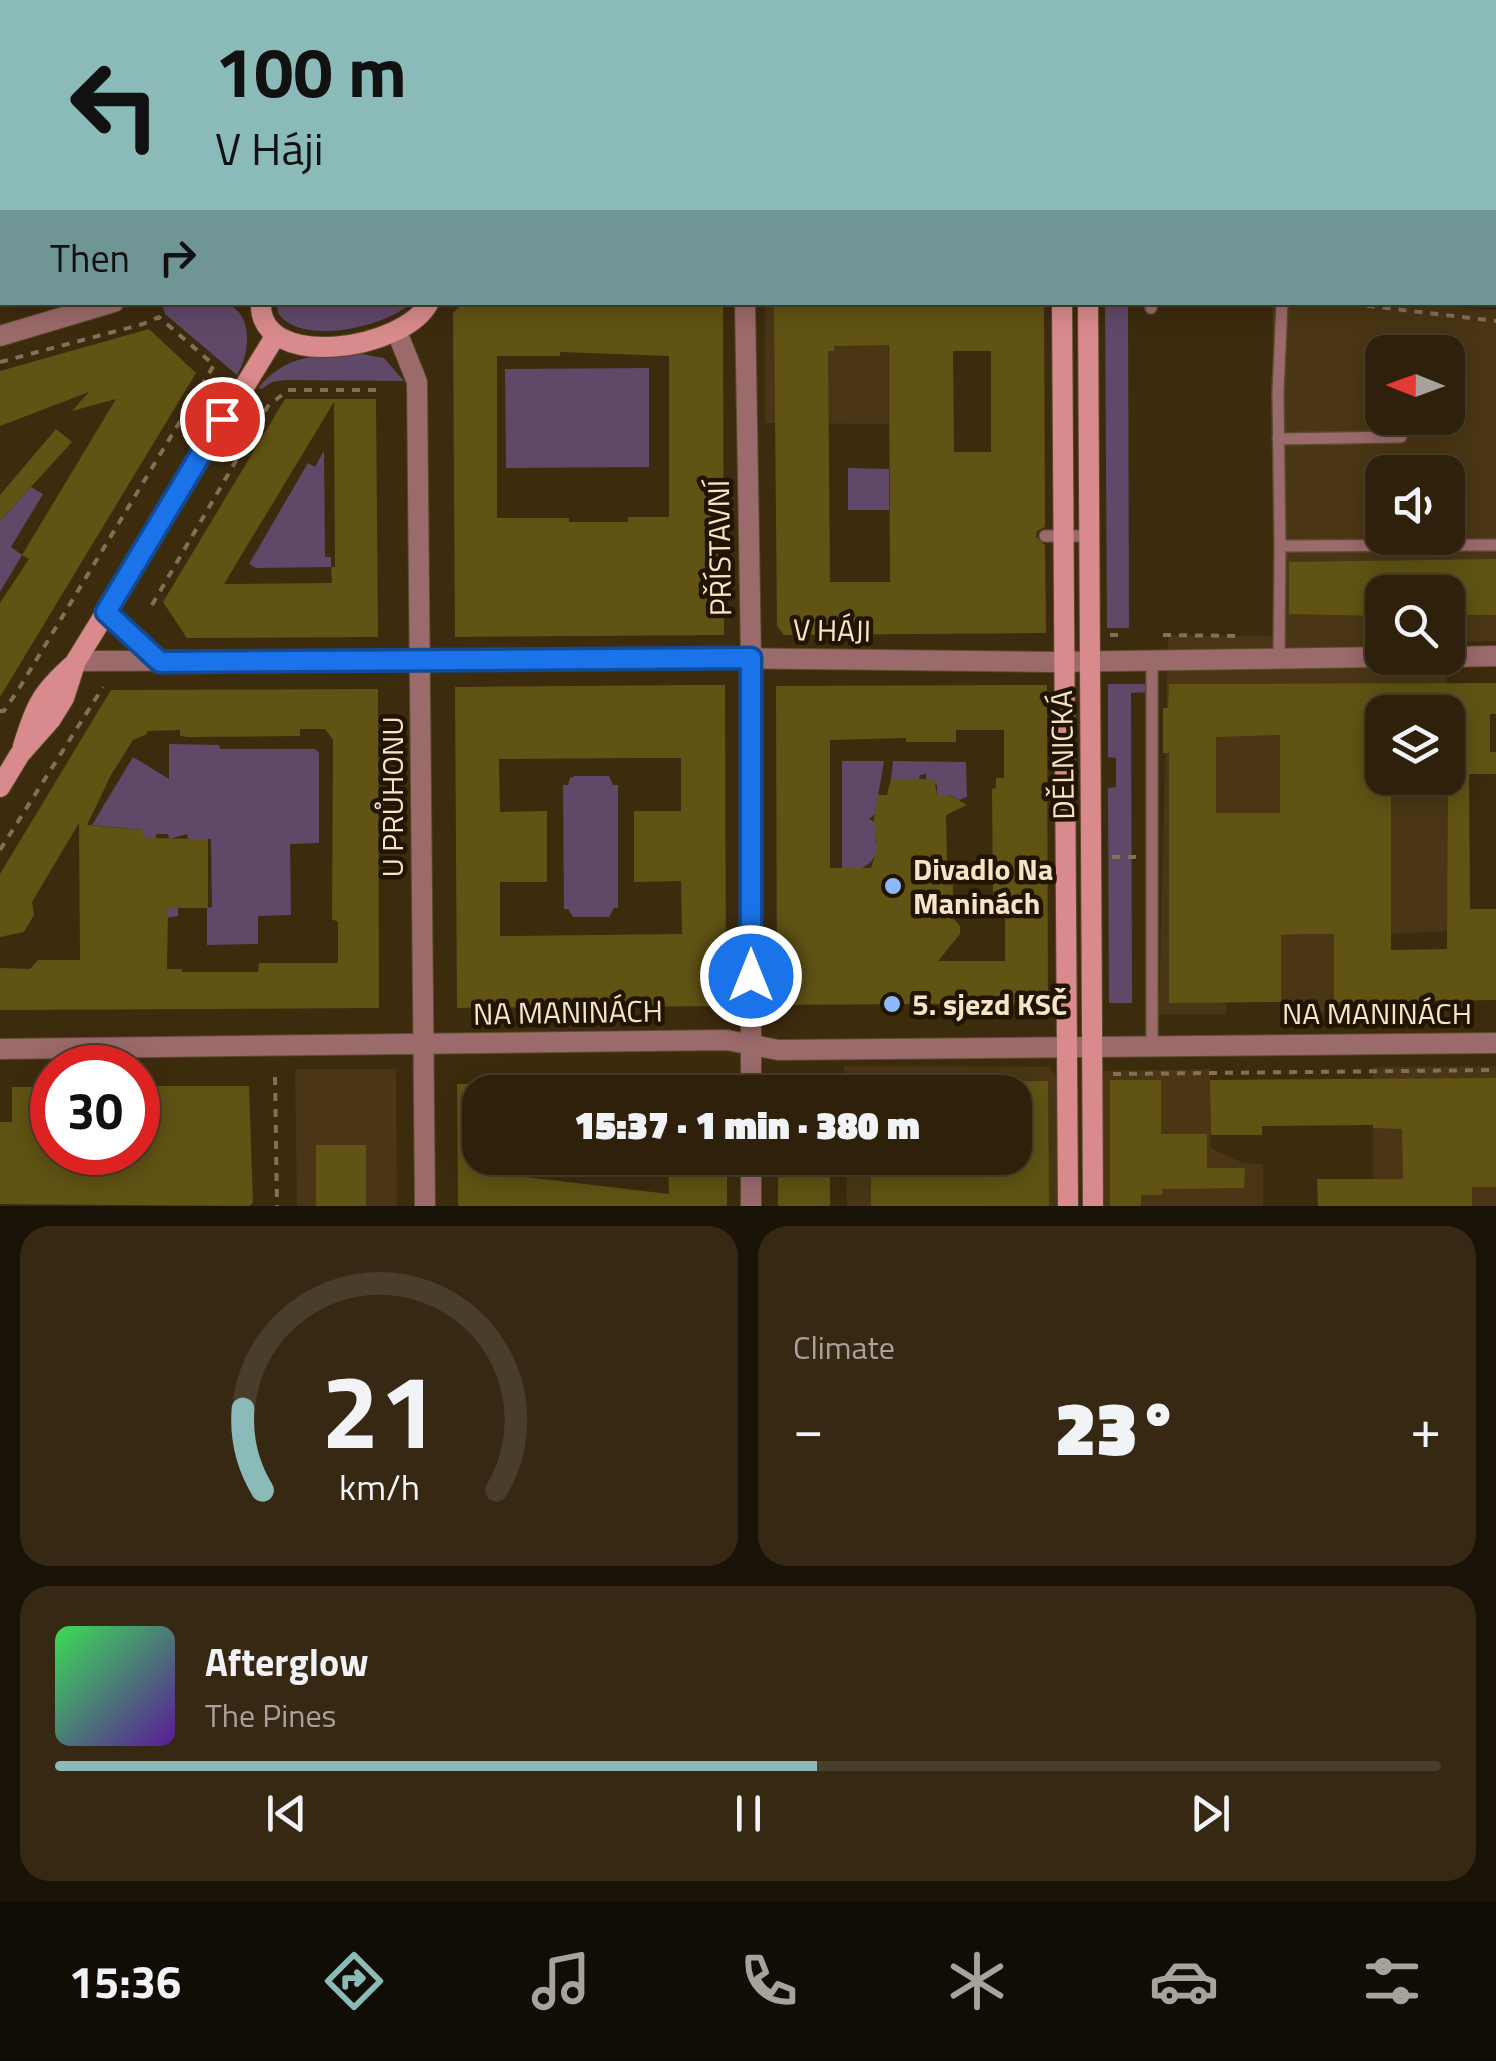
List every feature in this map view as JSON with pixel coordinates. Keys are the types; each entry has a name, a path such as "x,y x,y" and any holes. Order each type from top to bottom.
{"street":[{"path":"3,329 102,305"},
{"path":"260,305 263,321 276,335 293,343 329,346 371,341 397,332 416,321 427,305"},
{"name":"PŘÍSTAVNÍ","path":"744,305 751,658 752,1075"},
{"name":"DĚLNICKÁ","path":"1062,305 1054,536 1064,662 1068,1206"},
{"name":"DĚLNICKÁ","path":"1088,305 1093,1206"},
{"name":"U PRŮHONU","path":"397,332 418,382 424,1206"},
{"path":"3,776 20,754 46,688 76,662 276,335"},
{"path":"106,612 160,662"},
{"path":"1465,657 1496,656"},
{"name":"V HÁJI","path":"76,662 751,658 1064,662 1365,657"},
{"name":"NA MANINÁCH","path":"0,1049 726,1040 778,1050 1496,1043"},
{"path":"751,1206 752,1175"}],"lane":[{"path":"1280,658 1278,439 1282,305"},
{"path":"1278,439 1402,437"},
{"path":"1054,536 1090,536"},
{"path":"1280,546 1496,545"},
{"path":"1152,659 1152,1044"}],"path":[{"path":"1361,305 1496,321"},
{"path":"0,362 158,317 214,365 12,699 0,711"},
{"path":"152,605 268,406 288,390 384,390"},
{"path":"1105,635 1126,635"},
{"path":"0,850 103,687"},
{"path":"1103,857 1154,856"},
{"path":"1130,1074 1496,1070"},
{"path":"274,1076 277,1206"}],"shaded area":[{"path":"163,305 228,305 239,312 247,343 237,375 165,314"},
{"path":"277,305 408,305 383,319 344,330 305,329 278,313"},
{"path":"765,305 888,305 889,424 765,423"},
{"path":"1105,305 1128,305 1129,628 1107,628"},
{"path":"1272,305 1427,305 1496,310 1496,641 1465,642 1465,575 1365,575 1365,675 1447,675 1446,695 1365,695 1365,795 1447,795 1447,931 1391,934 1391,1012 1280,1013 1280,934 1227,935 1226,1014 1159,1014 1168,635 1279,636"},
{"path":"362,354 384,358 404,381 286,380 258,388 281,368 305,358"},
{"path":"649,368 649,467 506,468 505,369"},
{"path":"324,451 325,557 331,557 331,567 256,568 249,564 308,463 315,467"},
{"path":"848,468 889,469 889,510 848,510"},
{"path":"31,487 43,494 11,547 22,555 0,592 0,521"},
{"path":"1108,684 1148,684 1148,692 1131,693 1132,1003 1109,1003 1108,788 1116,787 1116,758 1108,757"},
{"path":"169,744 219,745 220,749 315,749 319,753 319,843 290,844 291,915 258,916 258,944 207,945 207,908 212,907 211,839 188,839 187,834 169,839 168,834 156,834 157,908 178,908 178,916 143,921 143,830 92,825 133,757 169,779"},
{"path":"842,761 884,761 875,814 869,819 875,822 879,846 869,863 842,875"},
{"path":"893,761 966,762 967,797 959,800 951,795 937,795 937,785 933,779 926,779 926,774 919,779 891,779"},
{"path":"575,776 609,776 613,785 618,785 618,908 609,917 573,917 564,909 563,785"},
{"path":"844,1066 1049,1067 1062,1084 1061,1206 847,1206 846,1175 1032,1175 1032,1075 844,1075"},
{"path":"1496,1066 1496,1206 1373,1206 1373,1067"},
{"path":"295,1069 396,1069 397,1206 297,1206"},
{"path":"1210,1069 1211,1148 1243,1163 1263,1164 1263,1206 1099,1206 1099,1071"}],"building":[{"path":"460,305 723,305 724,635 455,637 453,313","holes":["560,352 669,356 669,517 628,517 628,522 497,518 497,356 560,356"]},
{"path":"774,305 1044,305 1045,527 1037,531 1036,537 1045,545 1046,633 784,635 777,626","holes":["889,345 890,582 830,582 828,351 834,351 834,346","953,351 991,351 991,452 954,452"]},
{"path":"149,329 196,373 0,697 0,603 29,559 22,555 116,399 72,411 89,392 0,426 0,371"},
{"path":"285,399 376,399 378,637 187,638 163,602","holes":["334,402 335,567 331,567 332,583 224,584"]},
{"path":"56,429 72,442 0,521 0,495"},
{"path":"1496,559 1496,615 1465,615 1465,575 1365,575 1365,616 1289,614 1289,562"},
{"path":"1496,683 1496,714 1490,714 1490,752 1496,752 1496,774 1469,774 1470,909 1496,909 1496,1000 1334,1002 1334,934 1303,934 1281,935 1281,1002 1169,1003 1169,753 1163,753 1163,708 1168,708 1169,684","holes":["1365,695 1465,695 1465,795 1448,795 1447,949 1391,950 1391,795 1365,795","1280,735 1280,813 1216,813 1216,737"]},
{"path":"725,685 726,1006 457,1008 455,687","holes":["681,758 681,811 634,811 634,882 681,881 682,934 500,936 500,882 547,882 547,811 500,812 499,759"]},
{"path":"1047,685 1048,1003 777,1005 776,686","holes":["956,730 1004,730 1004,778 996,778 996,788 992,789 993,895 1005,895 1005,961 938,961 960,934 960,926 952,917 953,883 967,874 947,864 946,815 967,805 950,795 937,795 934,779 891,779 887,795 878,795 874,819 877,848 871,868 830,868 830,740 906,738 906,742 956,742"]},
{"path":"378,689 379,1008 0,1010 0,968 30,969 38,960 80,960 79,823 32,902 34,915 24,932 0,937 0,874 111,690","holes":["300,729 325,729 333,740 332,919 338,922 338,963 259,963 258,972 167,969 168,908 208,908 208,839 143,838 143,830 87,825 133,740 147,731 180,730 180,736 188,737 300,736"]},
{"path":"1496,1078 1496,1187 1472,1187 1472,1206 1318,1206 1317,1179 1403,1179 1402,1129 1373,1125 1262,1126 1262,1135 1211,1135 1210,1080"},
{"path":"1110,1080 1161,1080 1161,1134 1207,1134 1207,1168 1245,1168 1244,1188 1162,1189 1162,1195 1141,1195 1141,1206 1110,1206"},
{"path":"1032,1081 1048,1081 1049,1206 871,1206 871,1175 1032,1175"},
{"path":"457,1084 462,1084 462,1175 508,1175 669,1194 668,1175 727,1175 727,1206 458,1206"},
{"path":"160,1086 249,1086 253,1203 0,1204 0,1122 12,1122 12,1087 30,1087 30,1175 160,1175"},
{"path":"316,1145 366,1145 366,1206 316,1206"},
{"path":"778,1175 830,1175 830,1206 778,1206"}],"place":[{"name":"Divadlo Na Maninách","path":"893,886"},
{"name":"5. sjezd KSČ","path":"892,1004"}],"route":[{"path":"222,419 106,612 160,662 751,658 751,976"}]}
